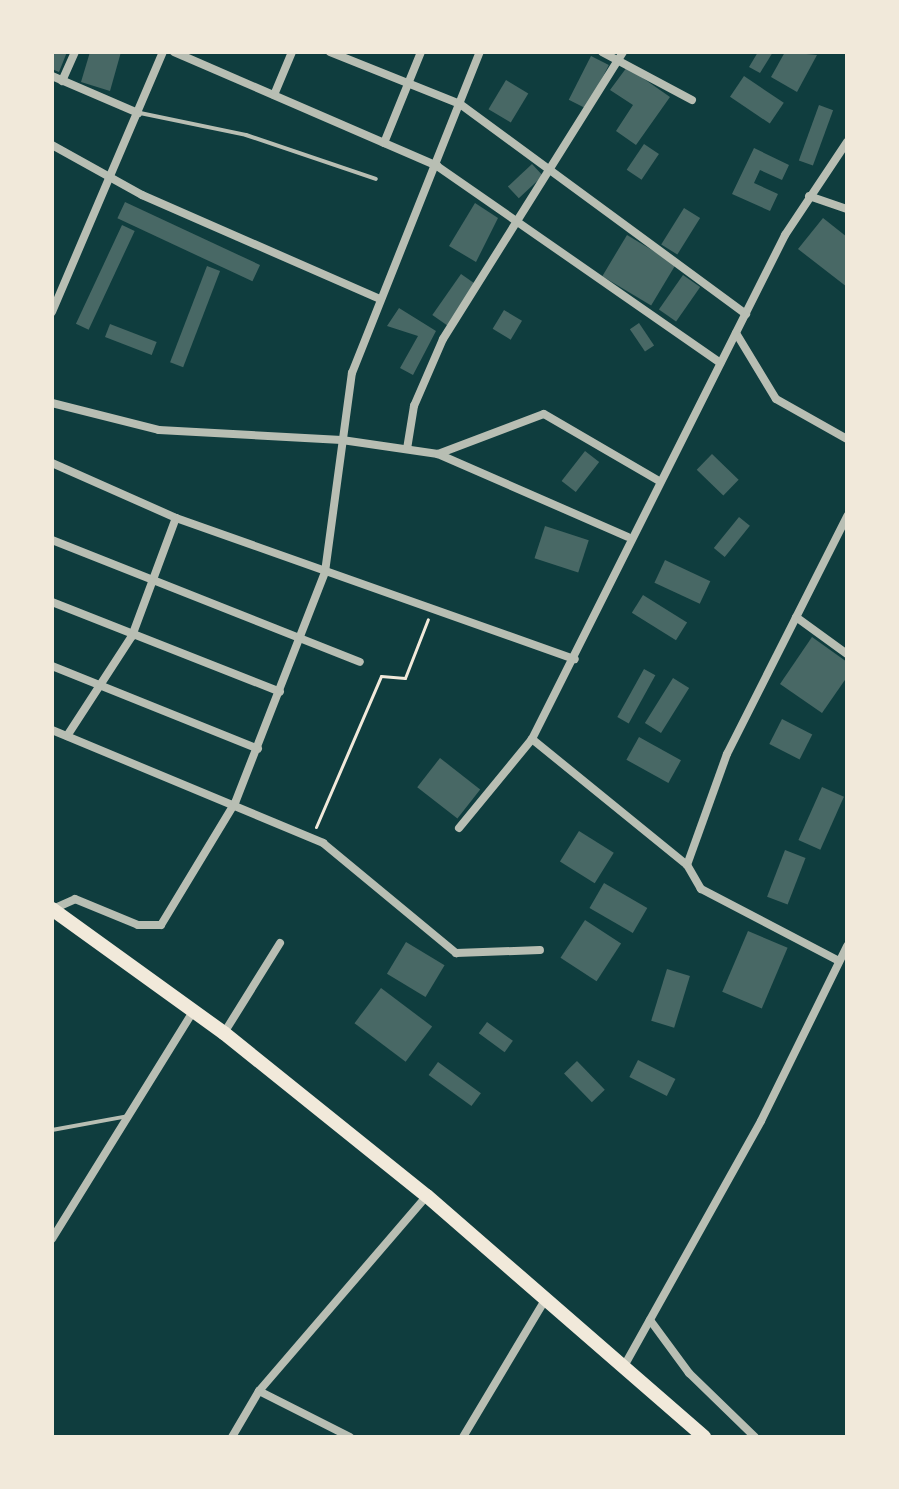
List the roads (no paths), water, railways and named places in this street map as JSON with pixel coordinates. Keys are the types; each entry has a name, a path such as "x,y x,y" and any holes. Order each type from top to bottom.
{"highway":[{"path":"52,909 194,1010 427,1196 704,1437"}],"street":[{"path":"62,81 75,52"},
{"path":"52,312 163,52"},
{"path":"174,52 437,166 515,224 720,363"},
{"path":"274,95 292,52"},
{"path":"330,52 460,104 551,177 746,314"},
{"path":"384,143 421,52"},
{"path":"52,909 75,899 138,925 161,925 235,803 325,572 352,373 480,52"},
{"path":"602,52 621,56 692,100"},
{"path":"407,449 414,406 443,339 515,224 551,177 621,56"},
{"path":"52,76 138,113"},
{"path":"459,828 532,739 575,659 628,537 809,196 847,142"},
{"path":"52,145 110,171 142,195 380,299"},
{"path":"809,196 847,209"},
{"path":"736,333 776,399 847,439"},
{"path":"52,403 159,430 342,440 438,454 628,537"},
{"path":"438,454 544,414 659,481"},
{"path":"52,463 176,518 431,612 575,659"},
{"path":"687,865 727,754 847,516"},
{"path":"67,736 97,684 132,636 155,583 176,518"},
{"path":"52,540 360,662"},
{"path":"52,602 280,692"},
{"path":"796,617 847,654"},
{"path":"52,666 258,749"},
{"path":"52,730 235,803 349,858 456,953 540,950"},
{"path":"532,739 687,865 701,889 839,961"},
{"path":"224,1033 280,943"},
{"path":"623,1368 847,946"},
{"path":"52,1239 194,1010"},
{"path":"232,1437 259,1391 427,1196"},
{"path":"463,1437 545,1300"},
{"path":"650,1320 689,1373 755,1437"},
{"path":"259,1391 350,1437"}],"lane":[{"path":"138,113 246,135 376,179"},
{"path":"52,1130 130,1116"}]}
